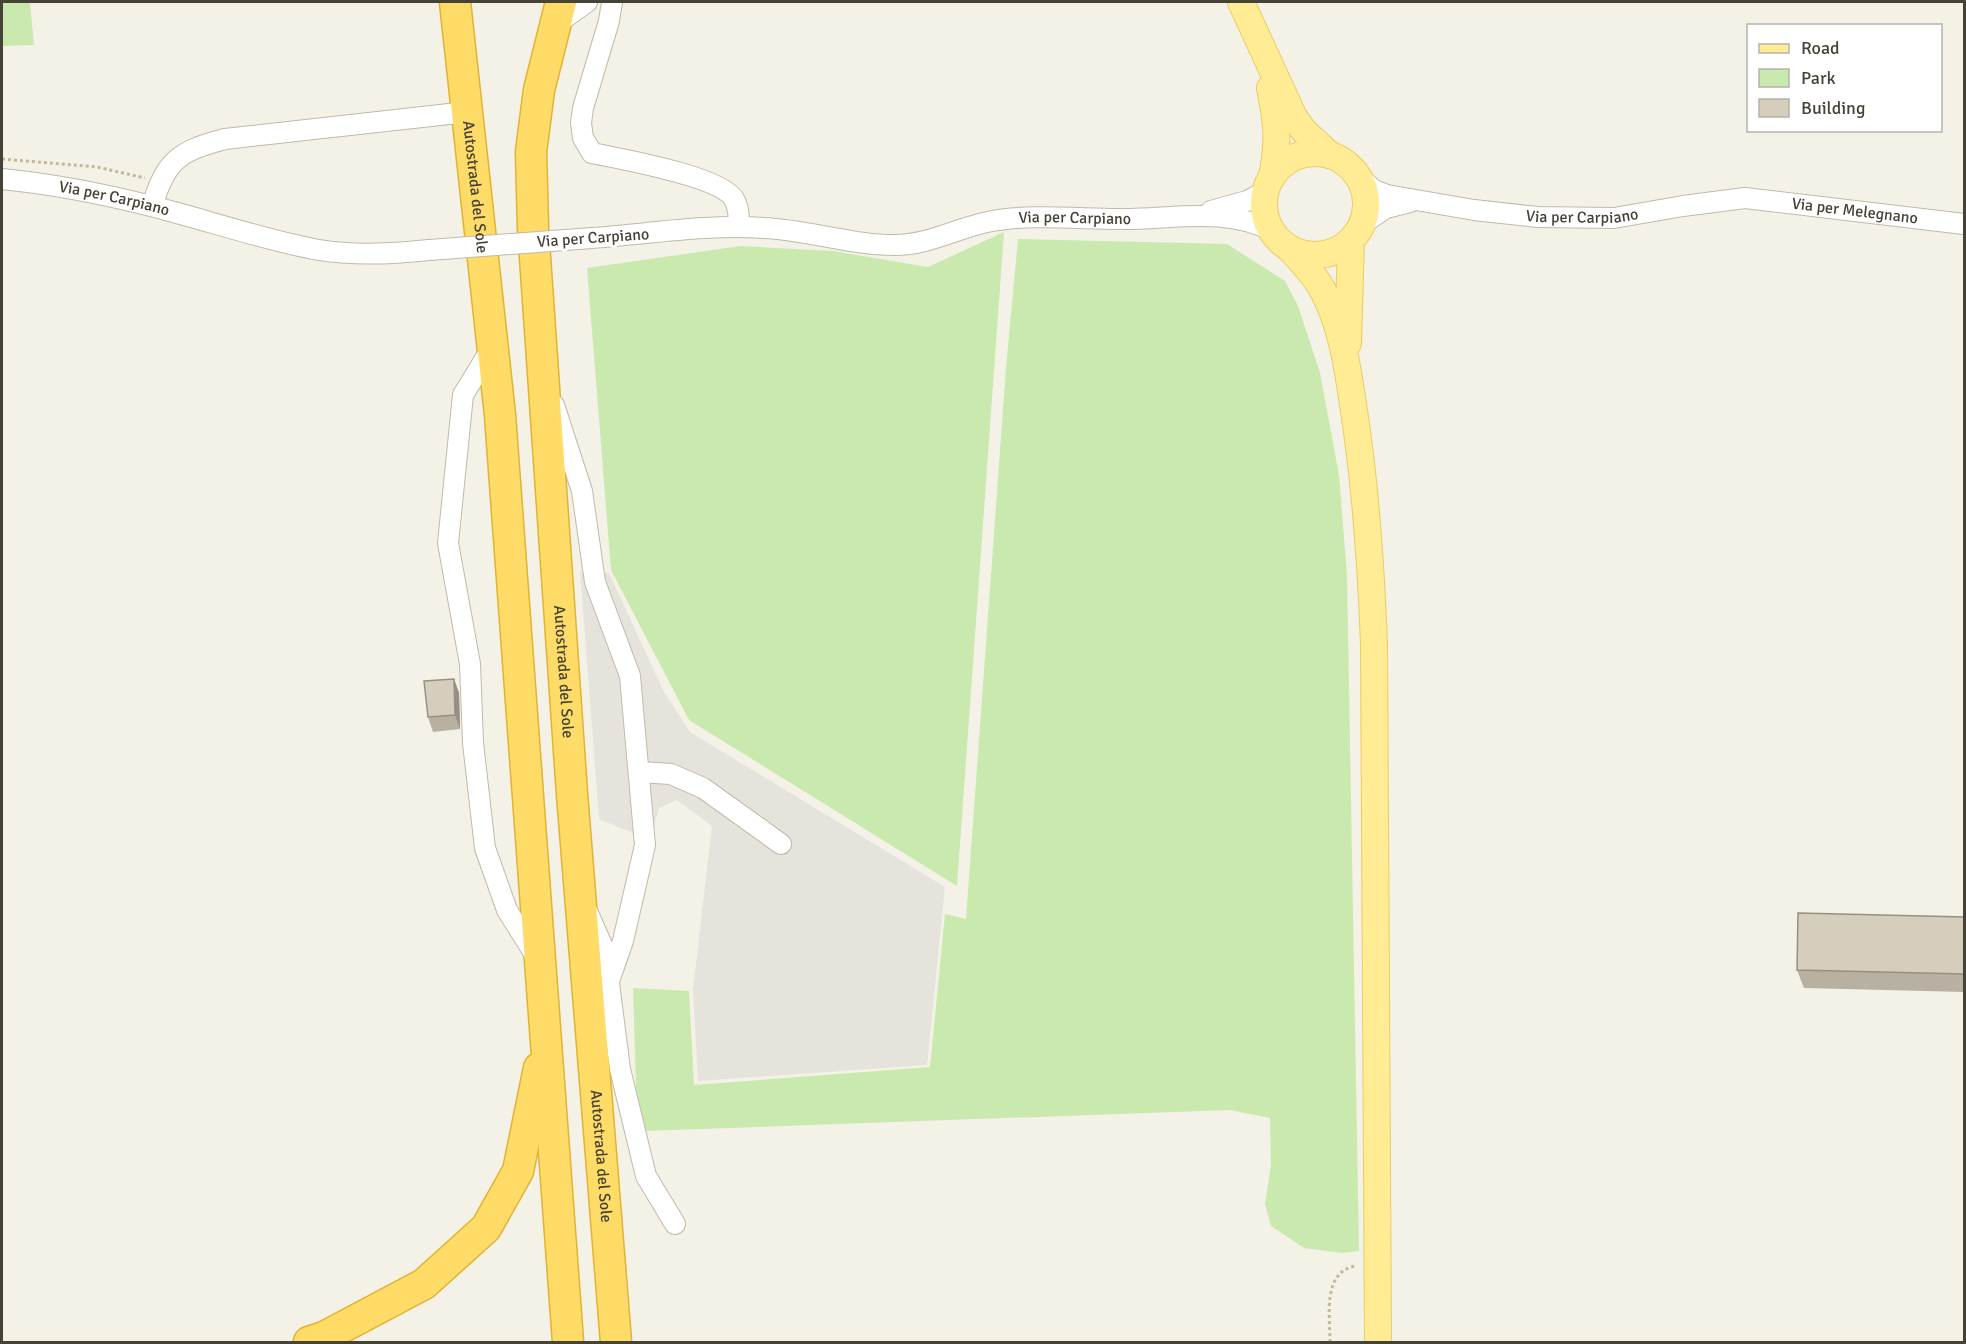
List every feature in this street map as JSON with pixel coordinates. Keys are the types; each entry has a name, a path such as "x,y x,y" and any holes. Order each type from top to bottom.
{"highway":[{"name":"Autostrada del Sole","path":"455,2 500,415 568,1342"},
{"name":"Autostrada del Sole","path":"559,13 539,90 531,152 533,228 616,1342"},
{"path":"309,1342 324,1337 424,1284 486,1228 518,1171 546,1029"},
{"path":"603,1170 628,1342"}],"main road":[{"path":"1241,2 1294,117 1304,131 1330,155 1346,163 1358,176 1364,192 1366,209 1356,232 1348,370"},
{"path":"1255,33 1276,121 1277,142 1264,205 1266,218 1280,239 1322,288 1338,329 1348,370 1359,443 1374,644 1378,1342"},
{"path":"1269,184 1283,164 1298,156 1314,153 1330,155"},
{"path":"1280,239 1305,254 1322,254 1338,249 1356,232"}],"street":[{"path":"559,13 587,2"},
{"path":"612,2 609,21 583,108 581,123 587,146 592,153 696,177 727,192 735,199 739,212 739,227"},
{"path":"152,206 160,181 168,168 181,156 198,146 225,139 467,112"},
{"name":"Via per Carpiano","path":"1358,176 1374,190 1399,198 1506,215 1575,219 1614,218 1745,198"},
{"name":"Via per Carpiano","path":"2,179 100,193 321,250 359,254 396,254 739,227 790,230 865,244 897,245 926,241 993,220 1015,219 1237,218 1259,224 1280,239"},
{"name":"Via per Carpiano","path":"1188,217 1247,201 1269,184"},
{"name":"Via per Melegnano","path":"1745,198 1965,224"},
{"name":"Via per Carpiano","path":"1356,232 1386,208 1419,201"},
{"path":"492,346 463,395 448,543 470,664 473,743 485,848 507,910 541,964"},
{"path":"544,373 582,491 595,582 630,676 645,844 623,941 609,981 591,1014"},
{"path":"639,772 671,774 703,788 781,844"},
{"path":"581,896 605,952 620,1069 646,1176 675,1224"}],"path":[{"path":"2,159 97,167 160,181"},
{"path":"1330,1342 1331,1292 1340,1271 1347,1267 1378,1266"}],"shaded area":[{"path":"580,571 609,573 664,692 690,732 945,887 927,1065 698,1081 693,990 712,826 677,800 659,808 650,840 599,819"}],"green space":[{"path":"2,2 30,2 34,45 2,46"},
{"path":"1004,232 957,886 689,720 611,570 587,268 741,246 833,251 928,267"},
{"path":"1018,239 1227,244 1285,281 1298,306 1320,373 1339,475 1347,575 1359,1251 1342,1253 1304,1248 1271,1226 1265,1204 1271,1165 1270,1118 1230,1110 645,1131 636,1087 633,988 689,991 694,1085 930,1067 945,914 966,919 1006,368"}],"building":[{"path":"454,679 455,715 428,717 424,681"},
{"path":"1798,913 1965,917 1965,974 1797,970"}]}
